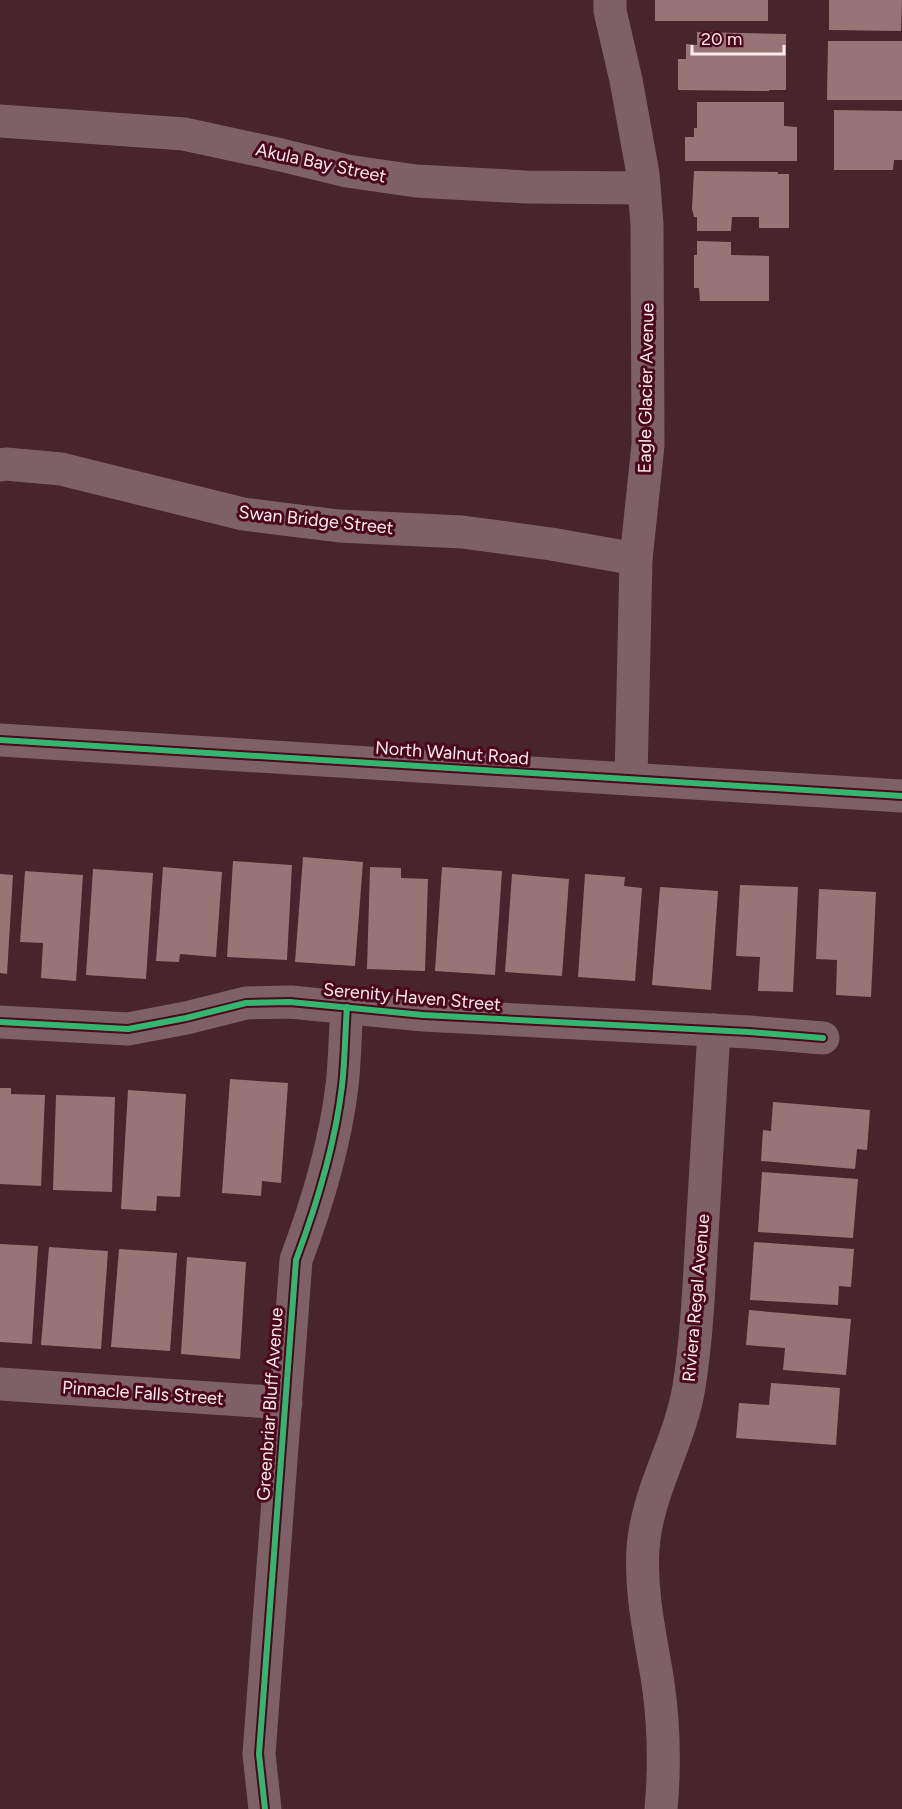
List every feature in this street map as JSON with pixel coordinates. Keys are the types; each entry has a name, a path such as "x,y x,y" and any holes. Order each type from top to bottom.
{"street":[{"name":"Eagle Glacier Avenue","path":"610,0 610,11 626,80 644,188 647,224 648,445 636,559 631,779"},
{"name":"Akula Bay Street","path":"0,121 184,134 346,171 416,182 526,187 644,188"},
{"name":"Swan Bridge Street","path":"0,465 61,469 243,514 339,526 462,532 636,559"},
{"name":"North Walnut Road","path":"0,740 902,796"},
{"name":"Serenity Haven Street","path":"0,1022 128,1029 246,1004 290,1002 423,1015 823,1038"},
{"name":"Greenbriar Bluff Avenue","path":"265,1809 259,1754 296,1260 309,1226 336,1125 342,1084 347,1007"},
{"name":"Riviera Regal Avenue","path":"661,1809 664,1736 642,1573 649,1510 686,1406 695,1347 714,1030"},
{"name":"Pinnacle Falls Street","path":"0,1384 286,1402"}],"building":[{"path":"655,0 768,0 768,21 655,21"},
{"path":"829,0 902,0 901,31 829,30"},
{"path":"697,32 786,34 786,90 678,90 678,59 686,59 686,44 697,45"},
{"path":"828,41 902,41 902,100 827,100"},
{"path":"697,102 784,102 784,126 797,127 797,161 685,161 685,137 694,137 694,128 697,128"},
{"path":"834,110 902,111 902,160 894,160 893,170 834,170"},
{"path":"694,171 789,174 789,228 759,228 759,217 732,217 731,231 697,231 697,217 694,217 692,209"},
{"path":"697,241 731,242 731,255 769,256 769,301 700,301 699,288 694,288 694,255 697,255"},
{"path":"303,857 363,862 355,966 295,962"},
{"path":"233,861 292,865 287,960 227,957"},
{"path":"163,867 222,872 216,957 180,954 179,962 156,961"},
{"path":"370,867 401,868 401,878 428,879 425,971 367,969"},
{"path":"442,867 502,871 495,975 435,971"},
{"path":"93,869 153,873 146,979 86,975"},
{"path":"25,871 83,875 76,981 41,978 43,943 20,942"},
{"path":"0,874 13,875 7,974 0,973"},
{"path":"512,874 569,879 562,976 505,972"},
{"path":"585,874 625,877 624,886 642,888 635,981 578,977"},
{"path":"740,885 798,887 793,992 758,991 760,957 736,956"},
{"path":"660,887 718,891 711,990 652,985"},
{"path":"819,889 876,892 871,997 836,995 837,960 816,959"},
{"path":"230,1079 288,1083 281,1183 262,1181 261,1196 222,1193"},
{"path":"0,1088 11,1088 11,1094 45,1095 41,1186 0,1184"},
{"path":"128,1090 186,1094 180,1197 157,1196 156,1211 121,1209"},
{"path":"56,1095 115,1097 112,1192 53,1190"},
{"path":"773,1102 870,1110 867,1150 857,1149 855,1169 761,1161 763,1130 771,1131"},
{"path":"762,1172 858,1179 853,1238 758,1232"},
{"path":"754,1242 854,1249 851,1287 839,1286 838,1305 750,1300"},
{"path":"0,1244 38,1246 32,1344 0,1342"},
{"path":"49,1247 108,1251 101,1349 41,1345"},
{"path":"119,1249 177,1253 170,1351 111,1347"},
{"path":"187,1257 246,1262 240,1359 181,1354"},
{"path":"749,1310 851,1319 846,1375 783,1370 785,1348 746,1345"},
{"path":"771,1383 840,1388 836,1445 736,1438 739,1403 769,1405"}],"cycle path":[{"path":"0,740 902,796"},
{"path":"0,1022 128,1029 246,1003 290,1002 423,1015 823,1038"},
{"path":"265,1809 259,1754 296,1260 318,1196 335,1130 343,1076 347,1007"}]}
